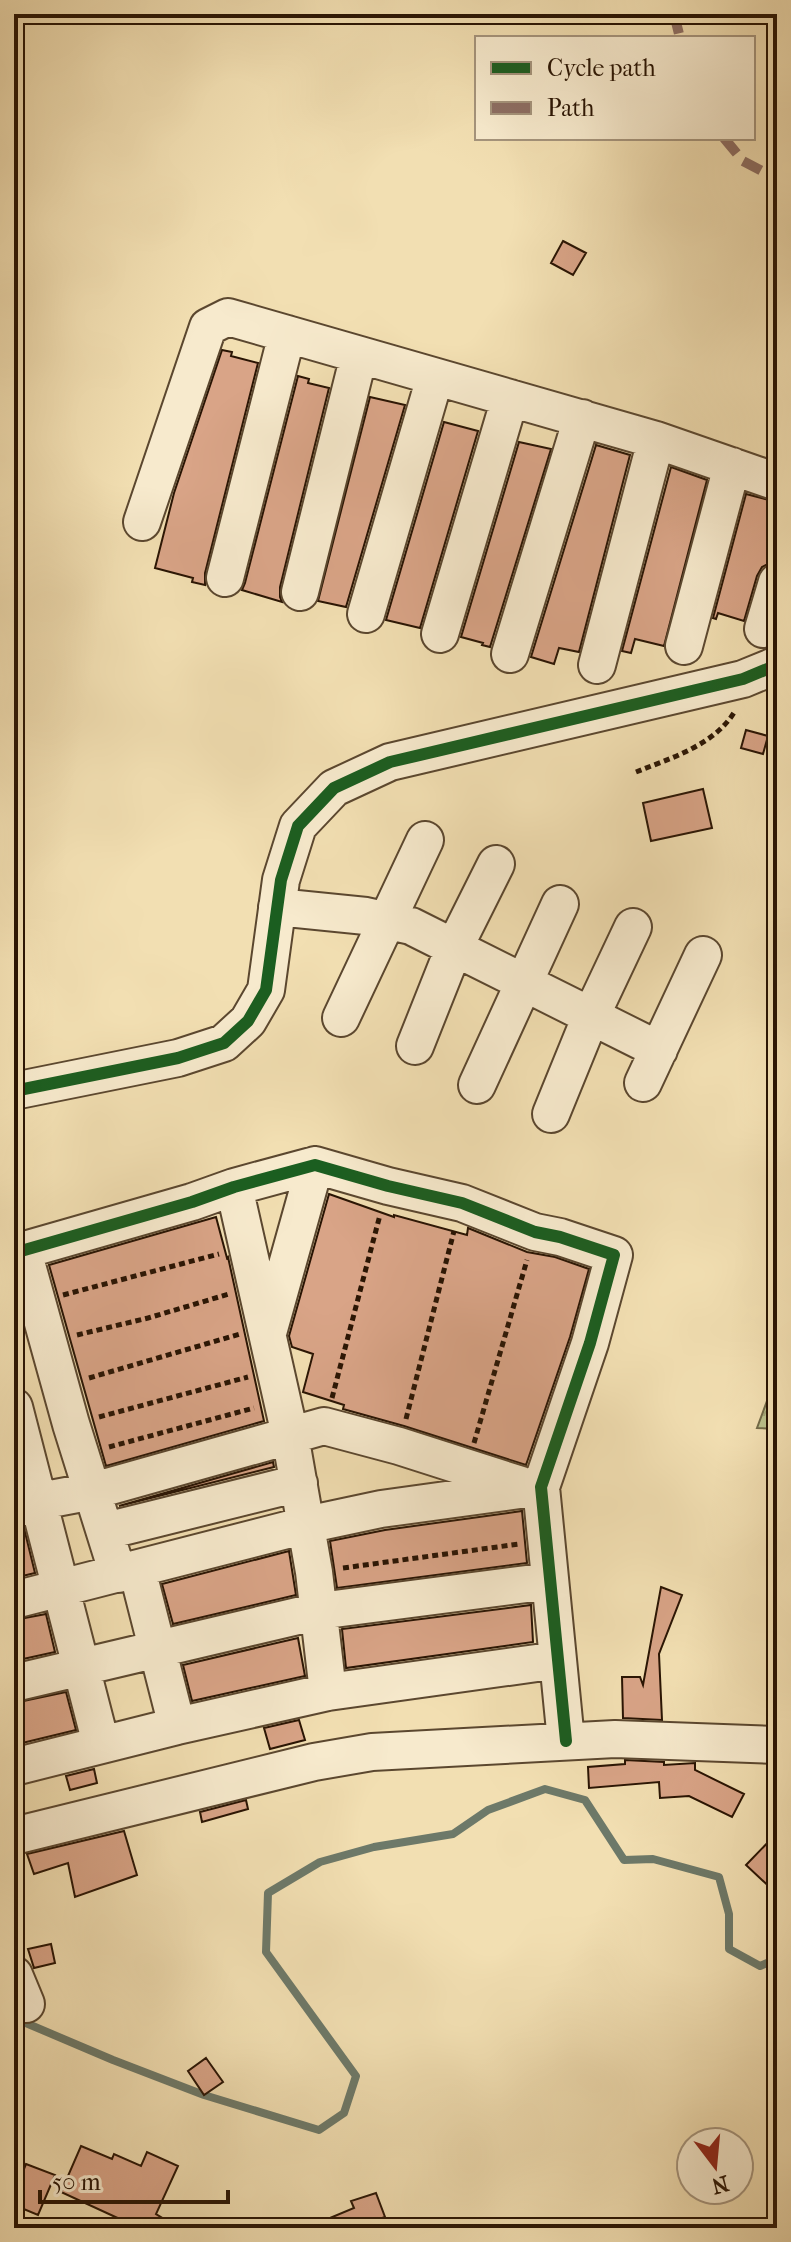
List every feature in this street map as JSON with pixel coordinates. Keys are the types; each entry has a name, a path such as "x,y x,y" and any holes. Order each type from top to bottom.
{"street":[{"path":"142,522 208,327 228,317 656,440 777,482"},
{"path":"225,578 287,334"},
{"path":"300,592 359,355"},
{"path":"366,614 435,377"},
{"path":"440,634 510,398"},
{"path":"510,654 582,418"},
{"path":"597,665 656,440"},
{"path":"684,646 732,466"},
{"path":"763,629 777,582"},
{"path":"14,1091 178,1058 224,1043 248,1021 266,990 281,880 298,826 334,788 390,762 743,679 777,665"},
{"path":"341,1018 425,840"},
{"path":"415,1046 454,948 496,864"},
{"path":"477,1085 560,904"},
{"path":"277,907 366,916 411,926 659,1050"},
{"path":"551,1114 591,1016 633,927"},
{"path":"643,1083 703,955"},
{"path":"284,1383 315,1165"},
{"path":"177,1726 157,1648 128,1572 106,1531 76,1439 38,1301 18,1252 315,1165 462,1203 535,1232 614,1255 590,1343 537,1488 546,1540 566,1741"},
{"path":"234,1187 255,1286 284,1383 314,1572 328,1692"},
{"path":"284,1383 399,1446 537,1488"},
{"path":"27,1505 93,1491 284,1383"},
{"path":"14,1407 27,1505 62,1586 101,1744"},
{"path":"106,1531 299,1483"},
{"path":"14,1600 306,1525 381,1509 537,1488"},
{"path":"14,1683 319,1611 550,1581"},
{"path":"14,1767 328,1692 558,1660"},
{"path":"14,1836 314,1762 372,1752 615,1739 777,1745"}],"path":[{"path":"636,772 687,752 719,731 735,714 743,679"},
{"path":"76,1439 284,1383 388,1186"},
{"path":"399,1446 462,1203"},
{"path":"467,1468 535,1232"},
{"path":"38,1301 247,1247"},
{"path":"49,1342 148,1318 255,1286"},
{"path":"61,1386 284,1383"},
{"path":"76,1439 284,1383"},
{"path":"314,1572 546,1540"}],"green space":[{"path":"777,1374 777,1429 757,1428"}],"building":[{"path":"563,241 586,253 573,275 551,263"},
{"path":"222,350 232,352 231,356 258,363 205,573 205,585 192,582 193,578 155,568 174,493"},
{"path":"298,376 309,379 308,383 329,388 280,587 282,602 242,590"},
{"path":"370,397 405,405 346,607 318,601"},
{"path":"444,422 478,431 420,628 386,620"},
{"path":"519,442 551,449 490,647 461,637"},
{"path":"596,445 630,455 579,652 559,648 554,664 531,657"},
{"path":"671,467 707,480 664,646 635,639 631,653 622,651"},
{"path":"746,494 777,502 777,535 768,564 757,576 744,621 718,613 716,619 713,618"},
{"path":"746,730 768,736 763,754 741,748"},
{"path":"703,789 712,828 651,841 643,803"},
{"path":"329,1194 394,1217 467,1235 468,1228 527,1252 555,1257 589,1269 570,1337 526,1465 343,1409 344,1405 303,1392 313,1354 292,1347 289,1336"},
{"path":"216,1217 228,1257 264,1421 106,1466 49,1265"},
{"path":"273,1462 274,1467 119,1506"},
{"path":"522,1511 527,1563 337,1588 330,1541"},
{"path":"24,1528 35,1573 14,1578 14,1529"},
{"path":"289,1551 296,1595 173,1624 162,1584"},
{"path":"661,1587 682,1595 659,1654 662,1720 623,1718 622,1677 640,1677 643,1685"},
{"path":"531,1605 533,1642 346,1668 342,1629"},
{"path":"46,1614 55,1652 14,1661 14,1620"},
{"path":"298,1638 305,1676 192,1701 183,1665"},
{"path":"66,1692 76,1730 14,1745 14,1703"},
{"path":"299,1720 305,1740 270,1749 264,1728"},
{"path":"625,1760 664,1762 664,1765 695,1763 695,1770 744,1794 732,1817 689,1796 660,1798 659,1782 589,1788 588,1767 625,1764"},
{"path":"94,1769 97,1783 70,1790 66,1776"},
{"path":"246,1800 248,1809 202,1822 200,1812"},
{"path":"124,1831 137,1875 75,1897 68,1863 34,1874 27,1854"},
{"path":"777,1833 777,1894 746,1865"},
{"path":"51,1944 55,1963 34,1968 28,1949"},
{"path":"206,2058 223,2082 204,2095 188,2071"},
{"path":"81,2146 112,2159 114,2154 141,2166 147,2152 178,2166 156,2214 179,2228 117,2228 122,2220 61,2192"},
{"path":"26,2164 55,2175 38,2215 14,2205 14,2193"},
{"path":"376,2193 385,2217 355,2228 306,2228 354,2208 351,2201"}],"waterway":[{"path":"14,2018 204,2095 319,2130 344,2113 356,2076 266,1952 268,1893 320,1862 374,1847 453,1834 488,1810 545,1789 585,1800 624,1860 653,1859 719,1877 729,1914 729,1949 760,1966 777,1959"}],"marked path":[{"path":"674,14 680,36"},
{"path":"726,140 743,161 777,179"}],"cycle path":[{"path":"14,1091 178,1058 224,1043 248,1021 266,990 281,880 298,826 334,788 390,762 743,679 777,665"},
{"path":"14,1253 315,1165 462,1203 535,1232 614,1255 590,1343 541,1487 566,1741"}]}
